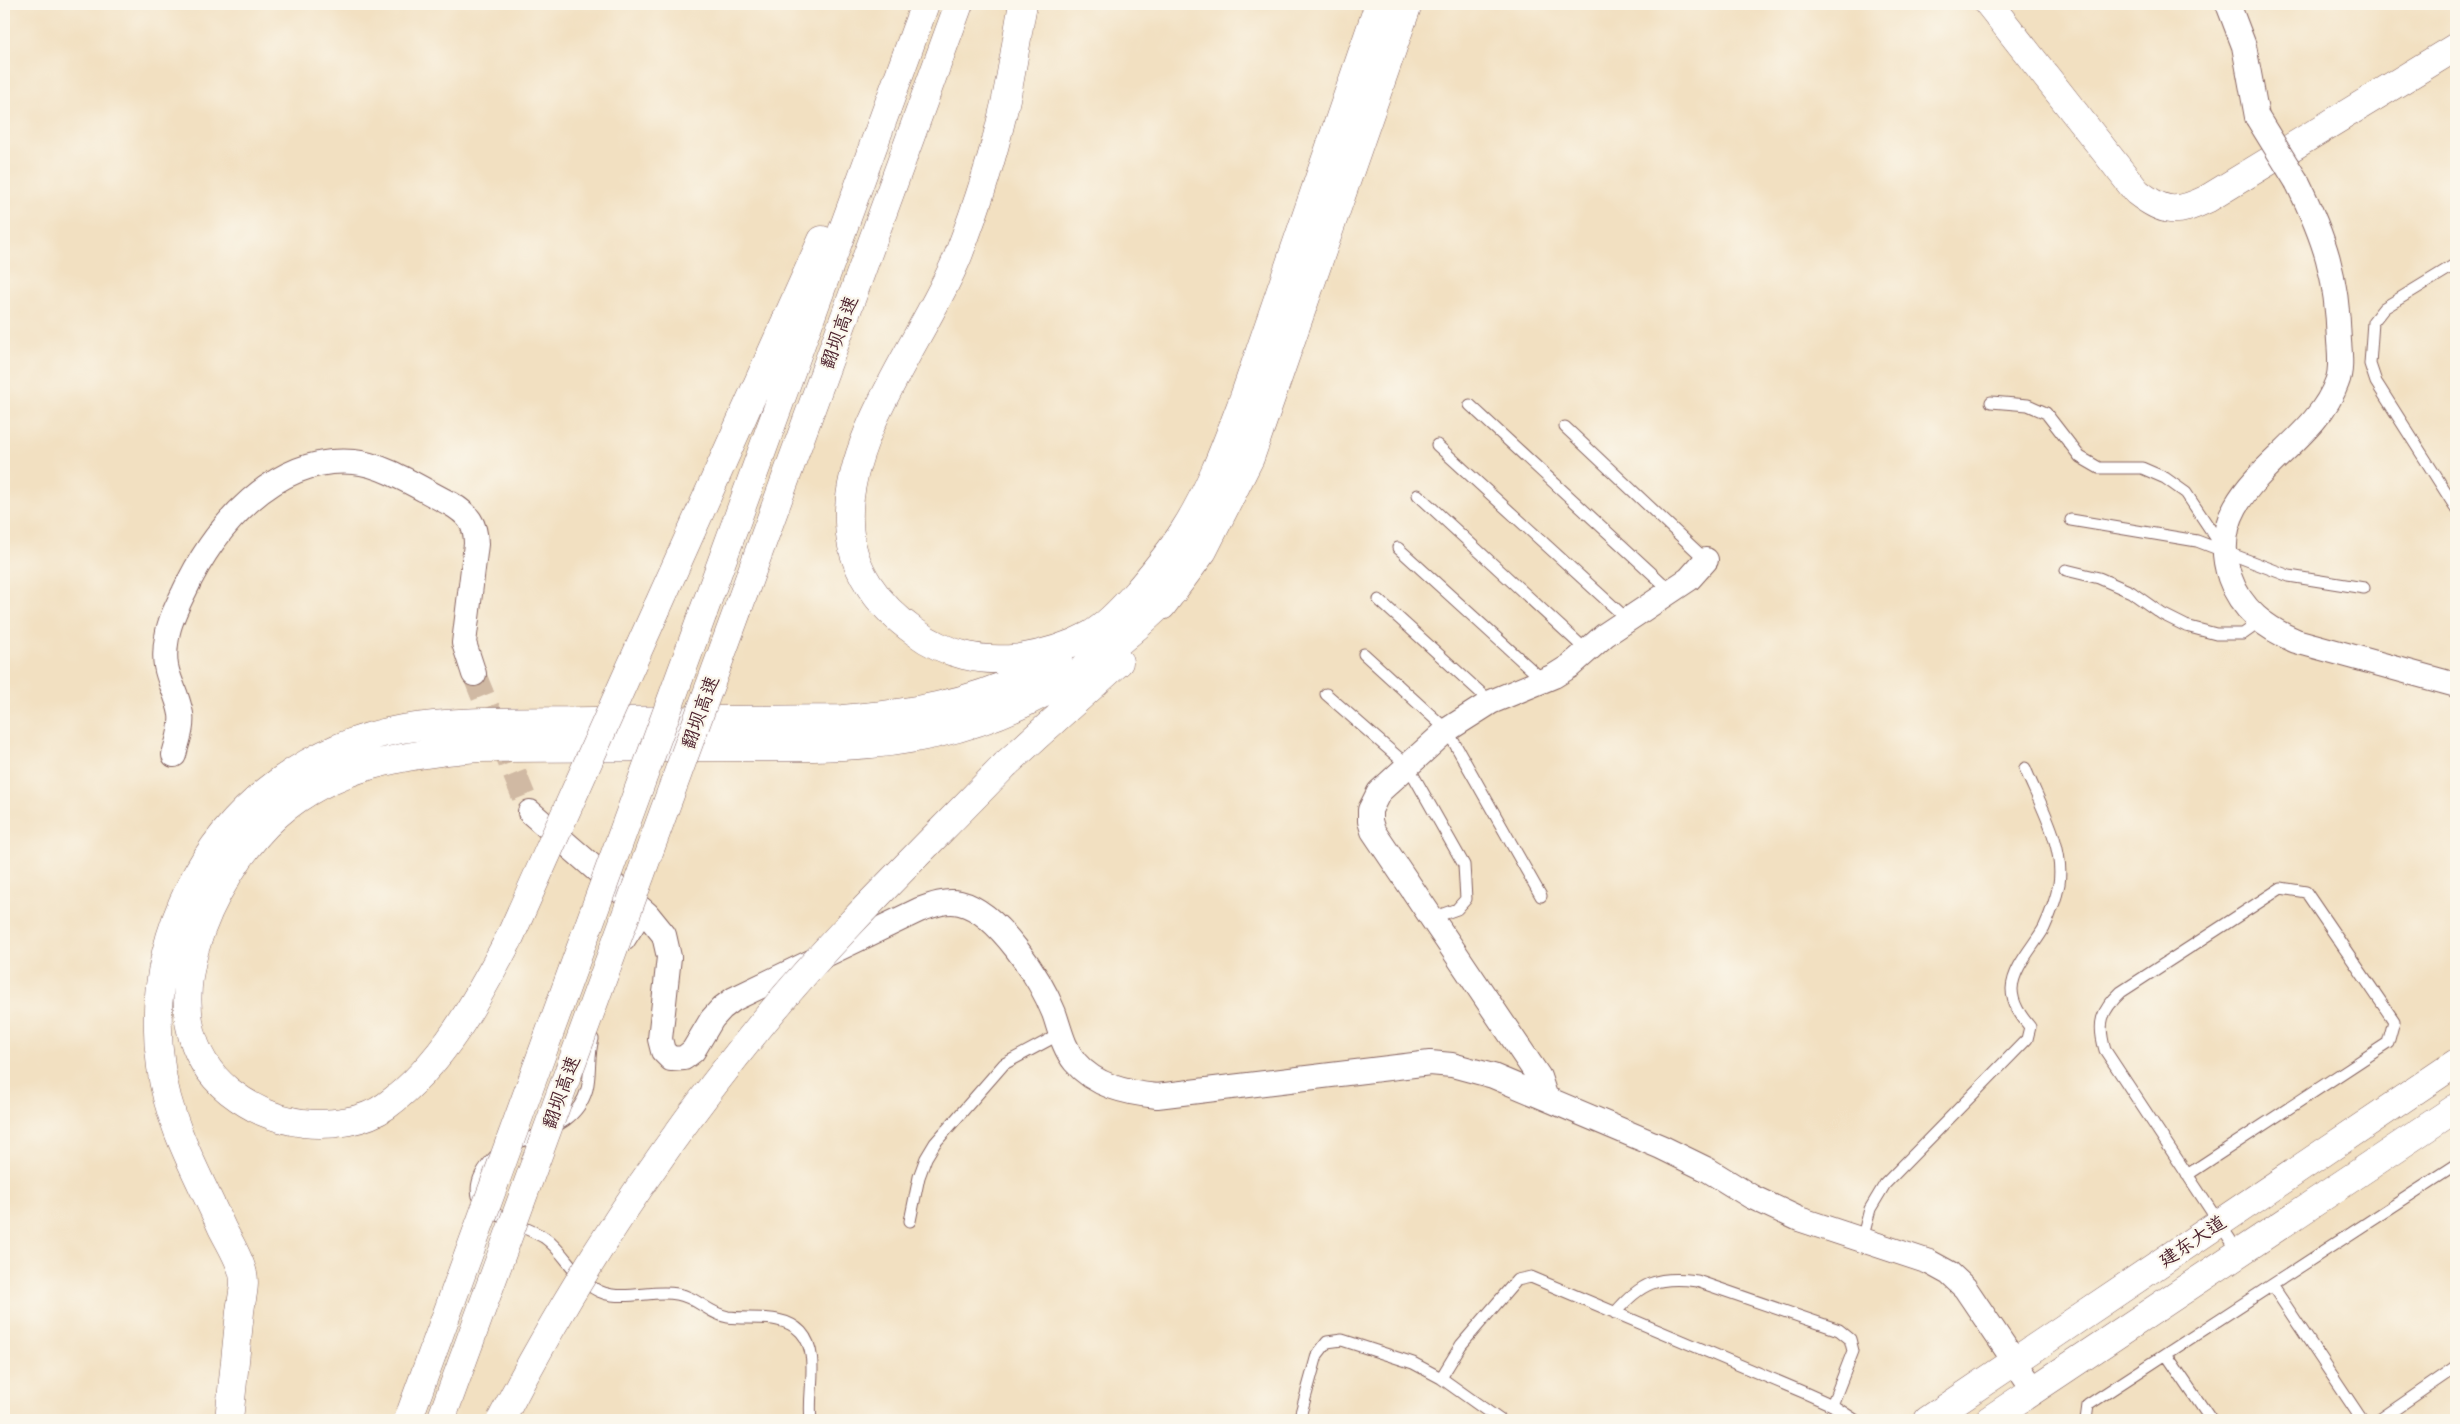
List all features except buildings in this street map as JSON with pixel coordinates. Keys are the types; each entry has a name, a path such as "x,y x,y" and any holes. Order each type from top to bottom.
{"main road":[{"name":"翻坝高速","path":"441,1420 959,4"},
{"path":"1023,4 1004,111 975,212 934,306 885,398 864,445 851,487 849,524 854,552 861,570 881,602 902,623 925,640 952,652 981,659 1020,658 1039,655 1067,646 1093,633"},
{"path":"229,1420 244,1275 186,1149 171,1110 161,1070 157,1027 160,978 167,946 180,908 197,872 218,840 241,813 268,789 313,761 363,740 399,730 475,722 842,719 888,716 934,708 977,696 1015,682 1052,663 1093,633 1127,604 1155,571 1183,532 1206,491 1243,400 1379,4"},
{"path":"502,1420 570,1296 631,1200 696,1107 766,1018 840,935 1006,764 1121,661 1203,551 1250,458 1408,4"},
{"path":"1989,4 2137,192 2152,204 2171,211 2190,207 2207,198 2456,47"},
{"name":"翻坝高速","path":"408,1420 922,14"},
{"path":"922,14 657,608 510,939 457,1030 425,1072 384,1107 352,1121 318,1124 283,1120 249,1107 220,1083 201,1056 190,1025 187,992 196,942 215,895 242,852 278,814 321,785 370,764 423,753 477,748 844,746 936,734 981,721 1023,704 1065,682 1103,657 1139,626 1172,592"},
{"name":"建东大道","path":"1928,1420 2456,1063"},
{"name":"建东大道","path":"1989,1420 2456,1108"}],"street":[{"path":"2228,4 2244,46 2257,117 2296,182 2318,226 2332,271 2338,320 2340,367 2338,382 2312,424 2259,474 2236,504 2227,528 2225,551 2227,569 2234,588 2244,605 2260,622 2276,633 2296,642 2456,685"},
{"path":"174,755 181,728 181,714 168,680 164,659 167,635 190,578 219,533 249,500 287,476 310,466 333,461 356,462 379,469 451,504 471,520 476,532 476,544 464,643 474,674"},
{"path":"1546,1098 1539,1076 1373,831 1370,810 1379,792 1447,730 1491,702 1544,680 1570,666 1628,620 1689,579 1706,560"},
{"path":"530,812 647,914 664,934 669,957 660,1039 663,1051 672,1059 684,1058 693,1051 712,1019 734,999 919,910 945,903 959,903 986,915 1004,933 1044,993 1054,1013 1060,1034 1075,1062 1103,1084 1138,1094 1174,1094 1430,1063 1452,1065 1493,1076 1661,1147 1708,1170 1752,1198 1799,1219 1930,1262 1949,1273 1965,1288 2034,1390"}],"lane":[{"path":"2456,264 2384,308 2373,322 2370,364 2376,382 2452,494 2456,508"},
{"path":"1991,402 2028,405 2046,413 2080,457 2099,468 2142,468 2165,478 2186,493 2225,551"},
{"path":"1470,404 1671,591"},
{"path":"1565,427 1706,560"},
{"path":"1437,445 1628,620"},
{"path":"1418,495 1587,651"},
{"path":"2071,520 2196,541 2289,576 2364,588"},
{"path":"1398,548 1544,680"},
{"path":"2066,570 2099,578 2131,592 2162,614 2186,626 2216,634 2243,634 2260,622"},
{"path":"1378,600 1491,702"},
{"path":"1364,654 1447,730 1541,896"},
{"path":"1326,694 1408,766 1464,865 1466,899 1457,909 1432,918"},
{"path":"1862,1240 1870,1209 1885,1184 2027,1039 2030,1027 2015,1003 2012,988 2016,973 2044,927 2053,907 2059,884 2060,863 2055,841 2024,768"},
{"path":"2187,1175 2388,1043 2394,1021 2306,892 2281,888 2121,992 2109,1004 2102,1018 2100,1034 2104,1050 2187,1175 2239,1253"},
{"path":"647,914 626,947 598,1025 591,1045 587,1088 578,1111 564,1123 547,1128 501,1151 487,1164 478,1181 478,1197 488,1210 538,1234 551,1243 592,1289 610,1295 627,1296 675,1293 696,1299 718,1314 784,1322 800,1331 810,1344 812,1362 809,1404 811,1420"},
{"path":"910,1222 919,1177 926,1158 935,1143 1004,1064 1060,1034"},
{"path":"2086,1420 2088,1405 2456,1165"},
{"path":"1441,1378 1461,1345 1517,1280 1531,1277 1832,1405 1855,1420"},
{"path":"1615,1313 1630,1295 1642,1288 1673,1278 1697,1281 1839,1330 1850,1338 1853,1351 1832,1405"},
{"path":"2272,1285 2362,1420"},
{"path":"1299,1420 1317,1355 1327,1342 1342,1340 1413,1363 1441,1378 1500,1420"},
{"path":"2166,1354 2211,1420"},
{"path":"2379,1420 2456,1367"}],"tunnel":[{"path":"474,674 530,812"}]}
